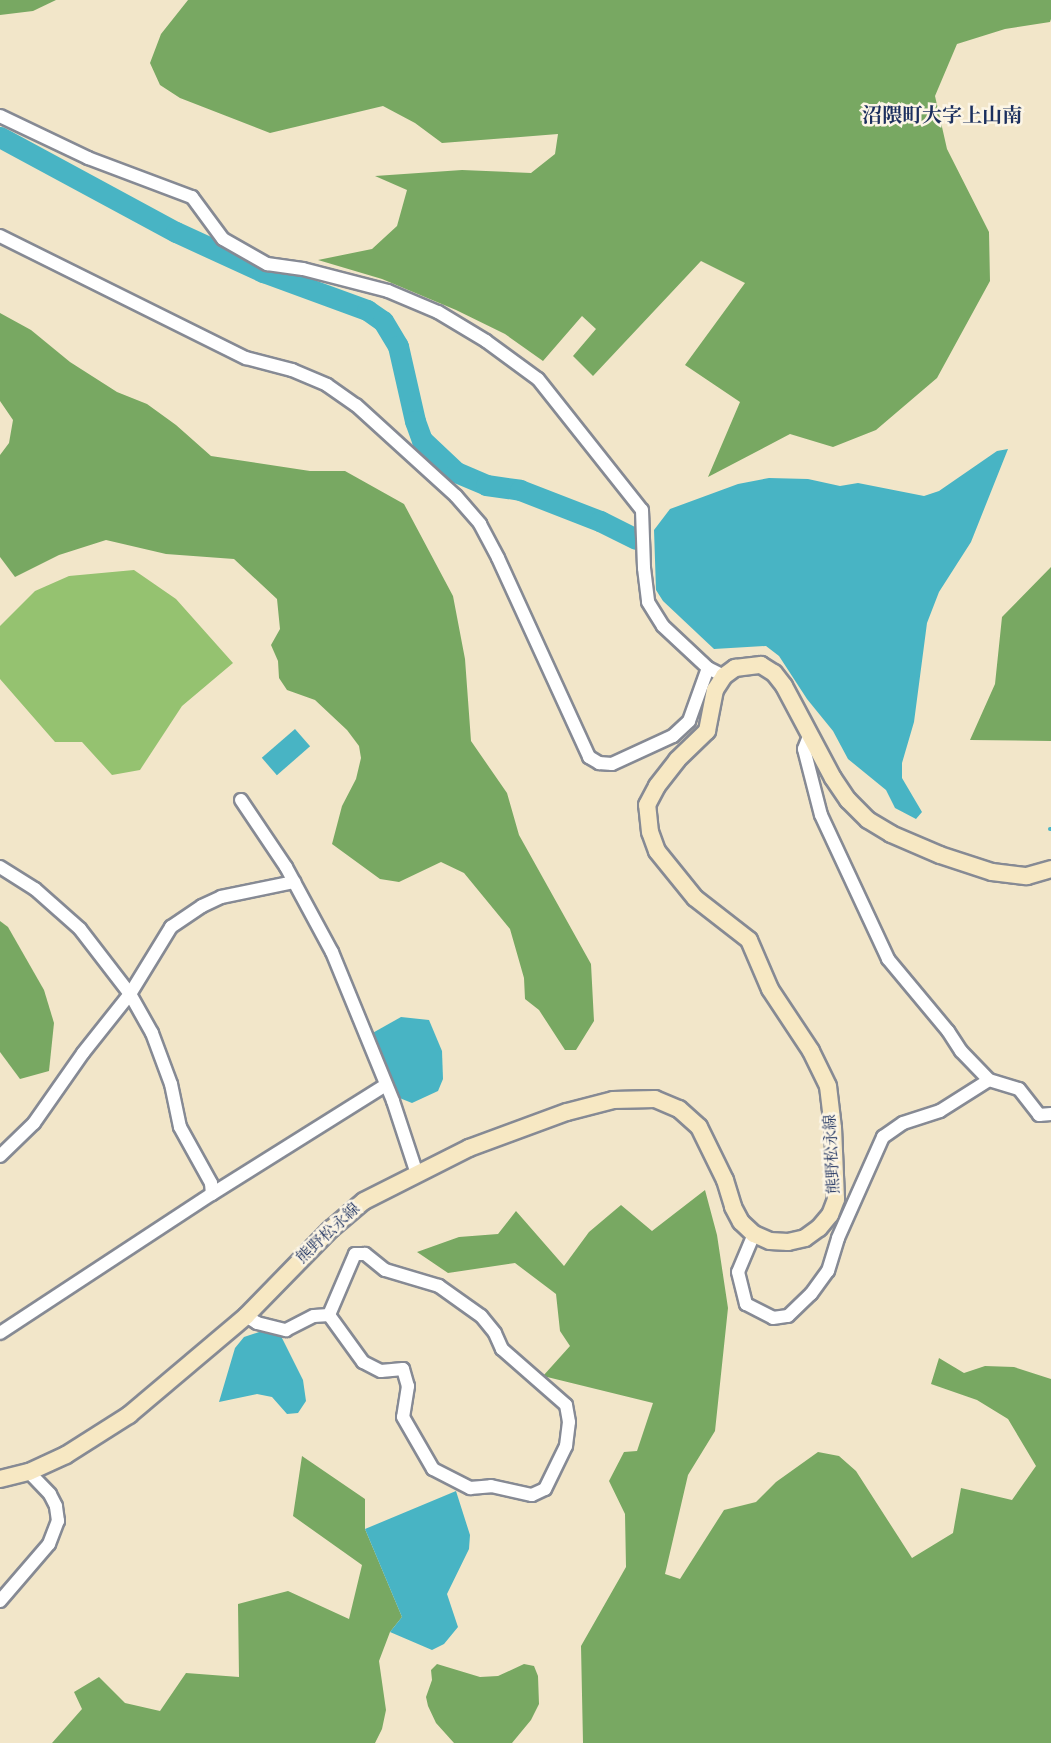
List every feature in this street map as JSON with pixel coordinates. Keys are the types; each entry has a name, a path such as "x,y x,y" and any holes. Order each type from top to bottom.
{"main road":[{"path":"724,676 746,665 761,665 774,673 784,686 833,778 848,800 868,820 891,834 940,855 992,872 1027,876 1051,869"},
{"name":"熊野松永線","path":"724,676 711,704 707,731 677,760 657,786 647,805 650,832 657,851 695,898 749,940 770,989 811,1051 828,1086 833,1128 836,1198 830,1215 819,1228"},
{"name":"熊野松永線","path":"0,1479 28,1472 92,1440 129,1414 246,1316 339,1222 364,1201 469,1148 567,1112 614,1100 655,1099 679,1108 699,1127 725,1179 733,1207 741,1222 754,1234"},
{"path":"754,1234 770,1241 788,1242 805,1238 819,1228"}],"street":[{"path":"0,116 88,158 192,197 223,239 267,264 303,269 388,291 438,312 486,341 538,379 642,510 648,602 663,626 708,668 724,676"},
{"path":"0,236 246,358 292,370 327,385 356,405 456,496 480,524 498,558 589,757 599,763 612,764 673,736 689,721 708,668"},
{"path":"810,734 804,749 820,812 870,925 888,959 948,1031 961,1051 989,1080 1019,1089 1039,1115 1051,1114"},
{"path":"241,800 266,834 332,952 386,1085 417,1174"},
{"path":"0,867 36,889 80,929 130,994 152,1034 171,1084 180,1127 211,1183 212,1194"},
{"path":"0,1156 34,1123 83,1053 130,994 171,927 202,906 242,891 294,882"},
{"path":"754,1234 738,1272 746,1304 773,1318 789,1316 811,1294 828,1271 838,1238 883,1137 903,1123 940,1110 989,1080"},
{"path":"0,1333 212,1194 386,1085"},
{"path":"819,1228 838,1238"},
{"path":"355,1254 365,1254 385,1270 439,1286 481,1316 495,1333 502,1349 566,1405 569,1422 566,1446 545,1489 532,1495 491,1486 471,1488 432,1469 403,1418 408,1386 403,1369 381,1371 363,1362 329,1315 355,1254"},
{"path":"246,1316 257,1323 286,1330 314,1316 329,1315"},
{"path":"0,1601 49,1544 58,1521 56,1506 50,1494 28,1472"}],"green space":[{"path":"0,0 56,0 33,11 0,15"},
{"path":"188,0 1051,0 1051,19 1050,22 1005,29 957,44 935,96 947,149 989,232 990,281 937,378 876,430 833,447 790,434 708,477 740,402 685,365 745,283 701,261 593,376 573,356 596,329 582,316 543,361 505,334 456,310 382,279 318,260 372,249 397,226 407,190 375,176 462,170 531,173 555,154 558,134 442,143 415,123 383,106 270,133 180,98 160,85 150,63 161,34"},
{"path":"0,313 31,330 70,362 117,392 147,404 176,425 211,456 310,471 345,471 404,504 453,596 465,659 471,741 507,793 519,835 591,964 594,1021 576,1050 565,1050 539,1010 525,999 524,978 510,929 464,873 441,862 399,882 380,879 332,844 342,806 356,779 361,758 359,746 347,730 315,700 287,690 279,678 278,661 271,645 280,629 277,599 234,559 166,554 106,540 59,555 15,577 0,557 0,455 9,443 13,420 0,401"},
{"path":"1051,567 1051,741 970,740 995,684 1002,617"},
{"path":"134,570 176,599 233,663 182,706 140,770 112,775 82,742 55,742 0,679 0,626 35,591 69,576"},
{"path":"0,921 8,927 44,990 54,1023 49,1071 20,1079 0,1052"},
{"path":"705,1190 717,1235 728,1308 715,1431 688,1475 665,1574 680,1579 724,1510 756,1502 776,1482 818,1452 839,1456 856,1471 912,1558 953,1533 961,1488 1012,1500 1036,1466 1008,1419 977,1400 931,1384 939,1358 964,1373 985,1366 1014,1367 1051,1379 1051,1743 583,1743 581,1646 626,1567 625,1514 609,1481 624,1452 637,1451 653,1403 543,1376 570,1346 560,1331 556,1294 515,1263 448,1273 417,1252 459,1237 498,1234 516,1211 564,1266 589,1232 621,1205 652,1231"},
{"path":"302,1456 365,1499 365,1529 402,1617 390,1632 379,1661 386,1710 382,1729 375,1743 52,1743 82,1709 74,1692 99,1677 125,1703 160,1711 186,1673 239,1677 238,1604 288,1591 349,1619 362,1565 293,1516"},
{"path":"437,1664 480,1677 498,1676 524,1664 534,1666 538,1676 539,1704 531,1720 512,1743 454,1743 436,1723 426,1697 432,1680 431,1670"}],"water":[{"path":"1008,449 971,542 939,592 927,623 914,722 902,763 902,778 922,812 916,819 895,808 886,790 848,759 833,731 807,699 779,656 766,646 714,649 663,601 656,590 654,530 670,509 738,484 769,478 808,479 840,486 858,483 924,496 939,491 997,451"},
{"path":"295,729 310,746 277,775 262,758"},
{"path":"401,1017 429,1020 442,1051 443,1079 438,1091 412,1103 397,1097 369,1035"},
{"path":"265,1330 281,1336 303,1380 306,1401 298,1413 287,1414 272,1397 257,1394 219,1402 235,1348 244,1337"},
{"path":"456,1491 470,1535 469,1549 447,1594 458,1627 444,1644 432,1650 390,1632 402,1617 365,1529"}],"waterway":[{"path":"0,137 176,232 263,272 367,310 383,321 398,346 415,421 422,440 456,472 486,485 520,490 600,521 636,539"}],"district":[{"name":"沼隈町大字上山南","path":"942,116"}]}
